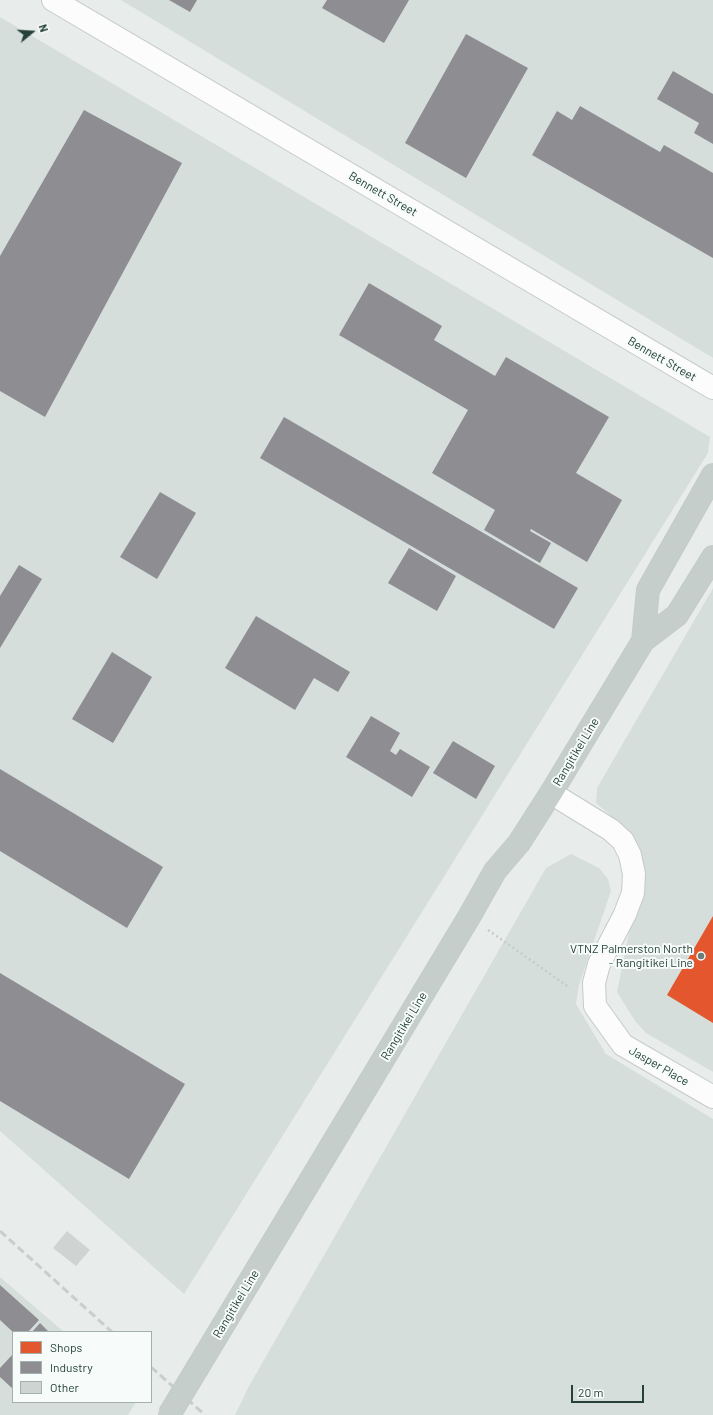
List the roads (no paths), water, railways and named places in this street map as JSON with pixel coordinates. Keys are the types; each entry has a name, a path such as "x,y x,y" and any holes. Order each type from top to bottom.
{"highway":[{"name":"Rangitikei Line","path":"642,641 648,590 713,475"},
{"name":"Rangitikei Line","path":"169,1415 469,917 495,871 519,843 551,793 642,641 677,615 713,557"}],"street":[{"name":"Bennett Street","path":"54,0 713,388"},
{"name":"Jasper Place","path":"551,793 611,830 623,841 630,855 634,874 633,893 625,914 599,964 594,983 595,1006 624,1045 713,1097"}],"railway":[{"path":"0,1231 111,1331"},
{"path":"152,1368 205,1415"}],"place":[{"name":"VTNZ Palmerston North - Rangitikei Line","path":"701,956"}]}
